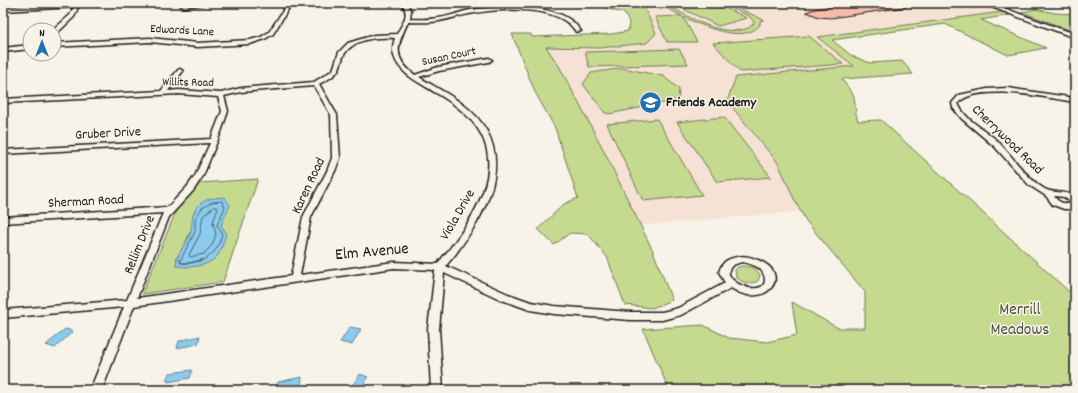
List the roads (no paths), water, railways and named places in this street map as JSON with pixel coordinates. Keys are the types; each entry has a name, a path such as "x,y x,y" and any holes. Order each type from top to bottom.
{"street":[{"path":"3,9 34,5 77,5 89,3"},
{"path":"183,6 207,3 251,3"},
{"name":"Edwards Lane","path":"62,46 150,40 162,40 198,45 250,42 263,38 271,33 290,3"},
{"path":"397,36 407,21 409,14 404,3"},
{"path":"984,3 1075,36"},
{"path":"62,25 72,16 77,5"},
{"path":"407,21 438,20 474,11 528,9 548,12 563,18 576,27 578,31"},
{"name":"Viola Drive","path":"397,36 394,48 403,67 414,77 451,98 464,108 482,129 490,147 492,167 491,180 486,198 469,227 440,267 434,321 438,390"},
{"name":"Willits Road","path":"3,100 162,93 221,95 241,90 316,84 335,71 342,52 350,44 374,37 397,36"},
{"path":"3,50 22,48"},
{"name":"Susan Court","path":"414,77 442,68 488,60"},
{"path":"162,93 180,71"},
{"name":"Karen Road","path":"295,278 307,216 332,171 336,158 334,115 316,84"},
{"name":"Cherrywood Road","path":"1075,100 1022,91 1003,90 961,96 955,104 960,113 991,139 1022,174 1035,186 1050,195 1053,201 1060,205 1069,207 1075,206"},
{"name":"Rellim Drive","path":"96,390 165,216 190,189 199,176 225,114 224,103 221,95"},
{"name":"Gruber Drive","path":"3,152 213,141"},
{"name":"Cherrywood Road","path":"1050,195 1054,193 1061,194 1069,197 1075,202"},
{"name":"Sherman Road","path":"3,220 170,210"},
{"path":"735,260 750,260 757,263 763,267 770,277 768,287 756,292 740,290 730,284 724,276 723,270 725,266 735,260"},
{"name":"Elm Avenue","path":"4,315 130,303 295,278 394,265 440,267 505,297 530,306 554,310 630,316 662,316 680,311 730,284"}],"water":[{"path":"224,197 230,205 221,225 226,233 218,255 209,262 198,266 176,266 178,256 190,235 193,216 197,207 208,199"},
{"path":"350,327 361,329 352,345 340,342"},
{"path":"65,329 73,331 55,348 46,345"},
{"path":"200,336 198,344 177,348 179,341"},
{"path":"192,370 190,378 168,382 168,380 166,380 170,373"},
{"path":"360,374 368,377 363,385 363,390 352,390 352,386"},
{"path":"302,377 301,388 276,390 278,382"}],"place":[{"name":"Friends Academy","path":"651,103"}],"park label":[{"name":"Merrill Meadows","path":"1020,321"}]}
